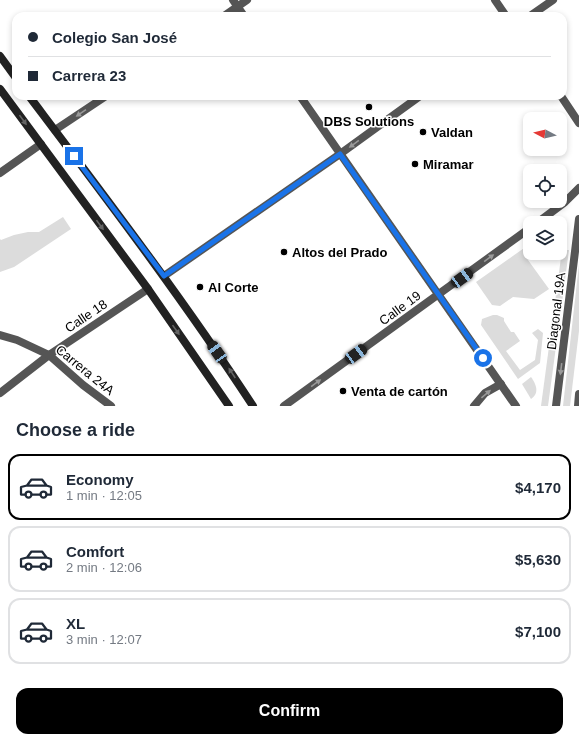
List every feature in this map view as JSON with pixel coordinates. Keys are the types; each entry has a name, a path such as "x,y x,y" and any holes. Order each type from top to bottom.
{"main road":[{"path":"0,56 12,72"},
{"path":"0,89 148,289 229,406"},
{"path":"32,100 164,276 226,364 253,406"}],"street":[{"path":"227,12 235,3 247,0"},
{"path":"495,0 503,12"},
{"path":"536,12 553,0"},
{"path":"235,3 241,12"},
{"path":"55,130 100,100"},
{"path":"303,100 516,406"},
{"path":"164,276 340,154 414,100"},
{"path":"564,100 579,123"},
{"path":"0,173 41,144"},
{"path":"546,216 565,202 579,188"},
{"name":"Diagonal 19A","path":"556,406 579,219"},
{"name":"Calle 19","path":"284,406 523,233"},
{"name":"Calle 18","path":"0,393 49,355 148,289"},
{"name":"Carrera 24A","path":"0,335 17,340 49,355 83,385 111,406"},
{"path":"474,406 486,393 501,384"},
{"path":"578,406 579,394"}],"shaded area":[{"path":"63,217 71,229 14,267 0,272 0,239 1,240 28,232 39,232"},
{"path":"523,249 523,260 528,260 549,289 534,299 513,297 500,306 492,305 476,282"},
{"path":"567,250 569,250 548,406 541,406 561,260 567,260"},
{"path":"579,264 579,331 570,406 563,406"},
{"path":"493,315 504,318 504,321 511,332 514,332 520,341 506,351 520,370 535,360 538,340 532,333 538,329 543,333 540,363 518,379 481,325 482,319"},
{"path":"531,377 536,385 536,394 531,399 522,384"}],"place":[{"name":"DBS Solutions","path":"369,107"},
{"name":"Valdan","path":"423,132"},
{"name":"Miramar","path":"415,164"},
{"name":"Altos del Prado","path":"284,252"},
{"name":"Al Corte","path":"200,287"},
{"name":"Venta de cartón","path":"343,391"}],"route":[{"path":"74,156 164,276 340,154 483,358"}]}
